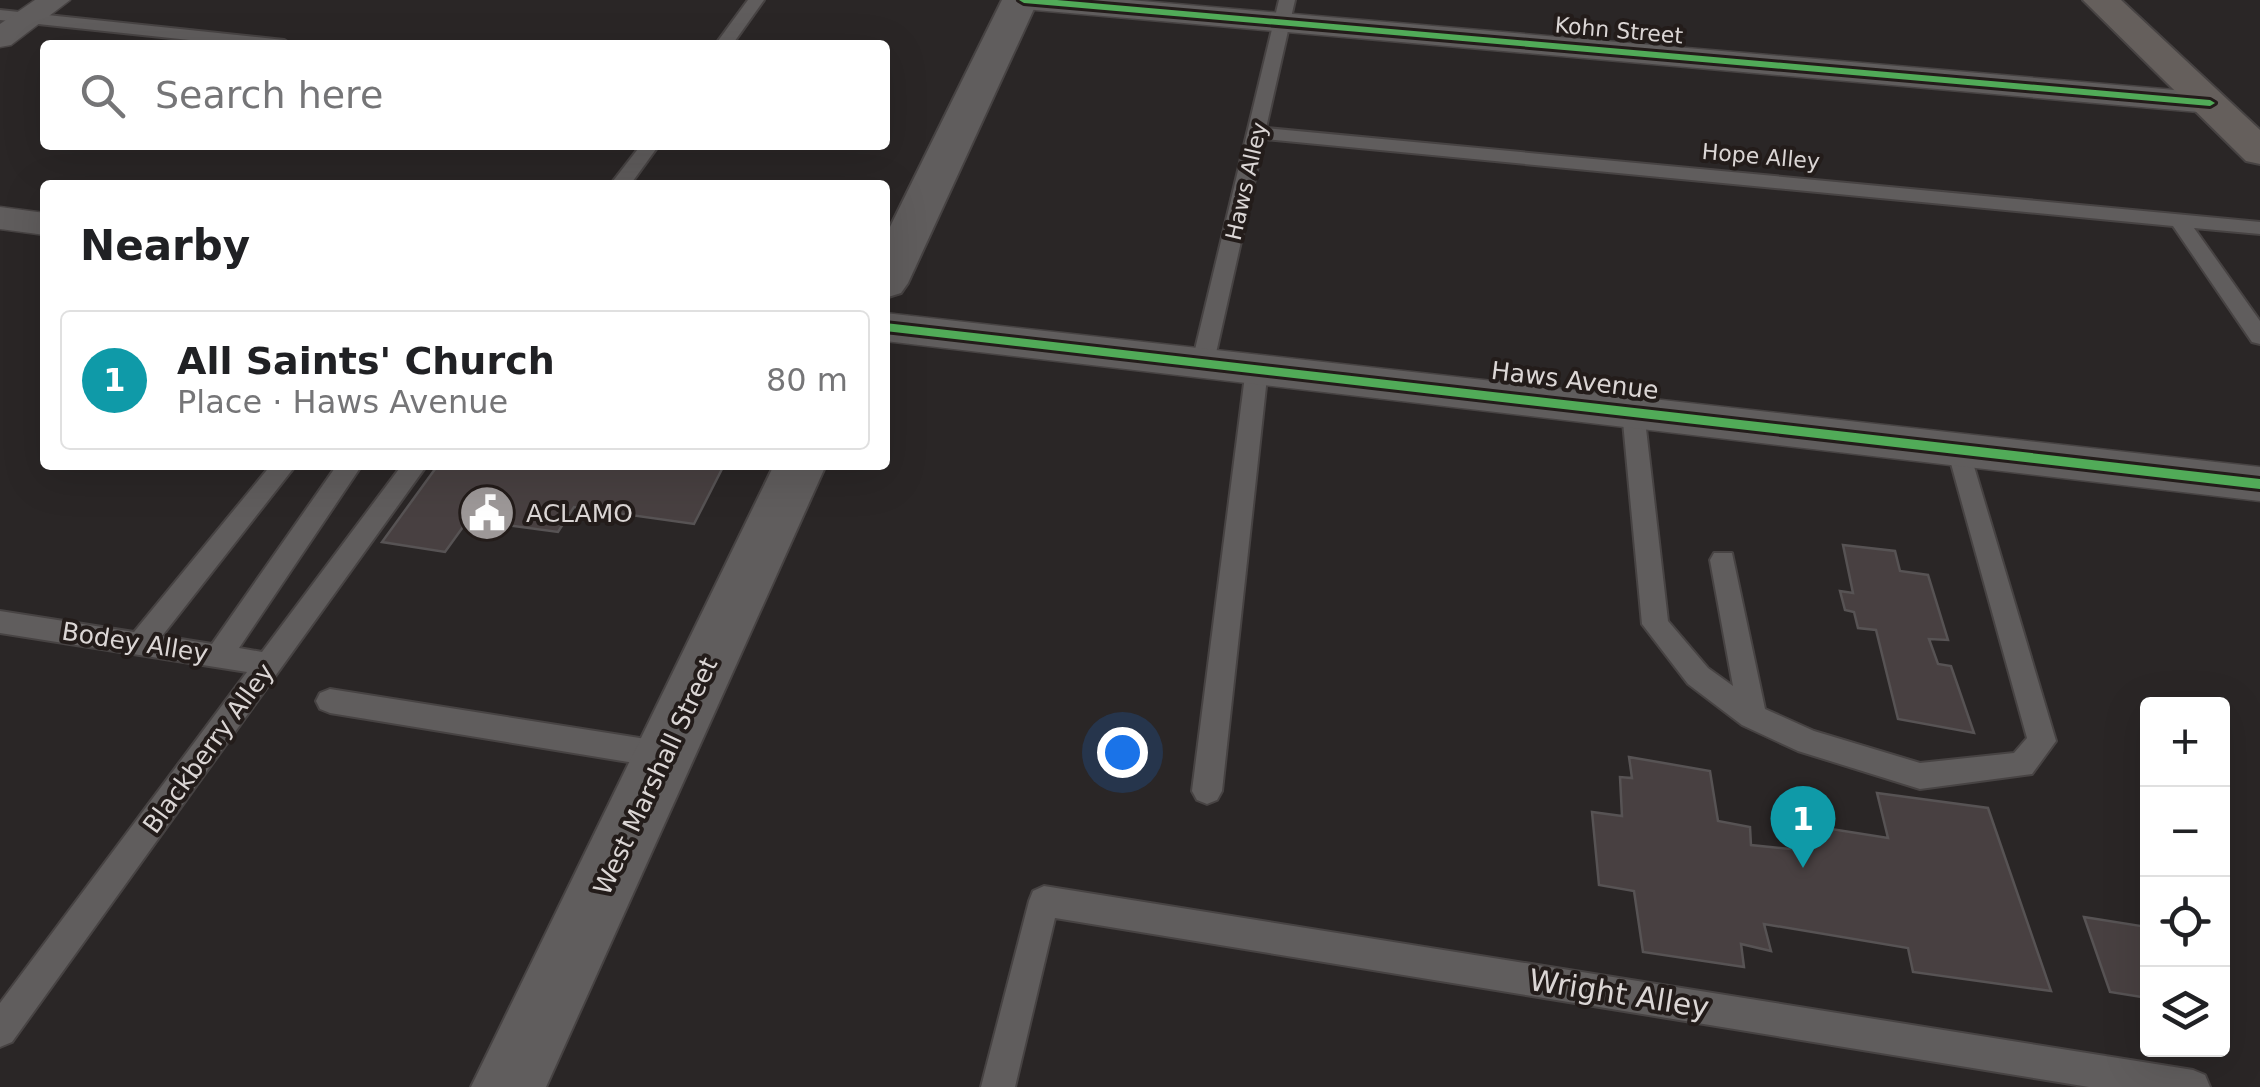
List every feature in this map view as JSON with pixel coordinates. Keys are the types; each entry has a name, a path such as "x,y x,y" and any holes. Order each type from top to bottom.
{"main road":[{"path":"2101,0 2260,152"}],"street":[{"name":"Kohn Street","path":"1022,0 1285,12 2210,104"},
{"path":"890,273 1022,0"},
{"path":"0,38 28,11"},
{"path":"0,218 40,223"},
{"name":"Haws Avenue","path":"890,328 2260,484"},
{"name":"West Marshall Street","path":"508,1087 798,470"}],"lane":[{"path":"727,40 756,0"},
{"path":"28,11 246,40"},
{"name":"Haws Alley","path":"1203,362 1285,12"},
{"name":"Hope Alley","path":"1258,134 2179,220 2257,231"},
{"path":"624,180 646,150"},
{"path":"2179,220 2260,337"},
{"path":"1207,791 1257,368"},
{"path":"1633,411 1655,624 1698,676 1752,716 1808,742 1920,776 2022,766 2042,741 1959,449"},
{"path":"142,642 280,470"},
{"path":"219,655 347,470"},
{"name":"Blackberry Alley","path":"0,1030 411,470"},
{"path":"1723,560 1752,716"},
{"name":"Bodey Alley","path":"0,622 270,664"},
{"path":"330,701 665,755"},
{"name":"Wright Alley","path":"998,1087 1044,900 2193,1087"}],"building":[{"name":"ACLAMO","path":"434,470 721,470 694,524 574,507 558,532 468,520 445,552 382,542"},
{"path":"1843,545 1895,551 1900,571 1928,575 1948,640 1929,639 1938,664 1951,666 1974,733 1898,719 1876,630 1858,628 1854,612 1845,610 1840,591 1853,593"},
{"path":"1629,757 1710,771 1718,821 1750,827 1751,845 1811,851 1806,825 1888,838 1877,793 1988,808 2051,991 1913,972 1908,948 1764,924 1771,951 1741,944 1744,967 1643,952 1634,891 1599,885 1592,812 1622,816 1620,777 1632,778"},
{"path":"2084,917 2140,926 2140,997 2110,992"}],"cycle path":[{"path":"1024,0 2210,103"},
{"path":"890,328 2260,484"}],"place":[{"name":"ACLAMO","path":"487,513"},
{"name":"All Saints' Church","path":"1803,868"}]}
